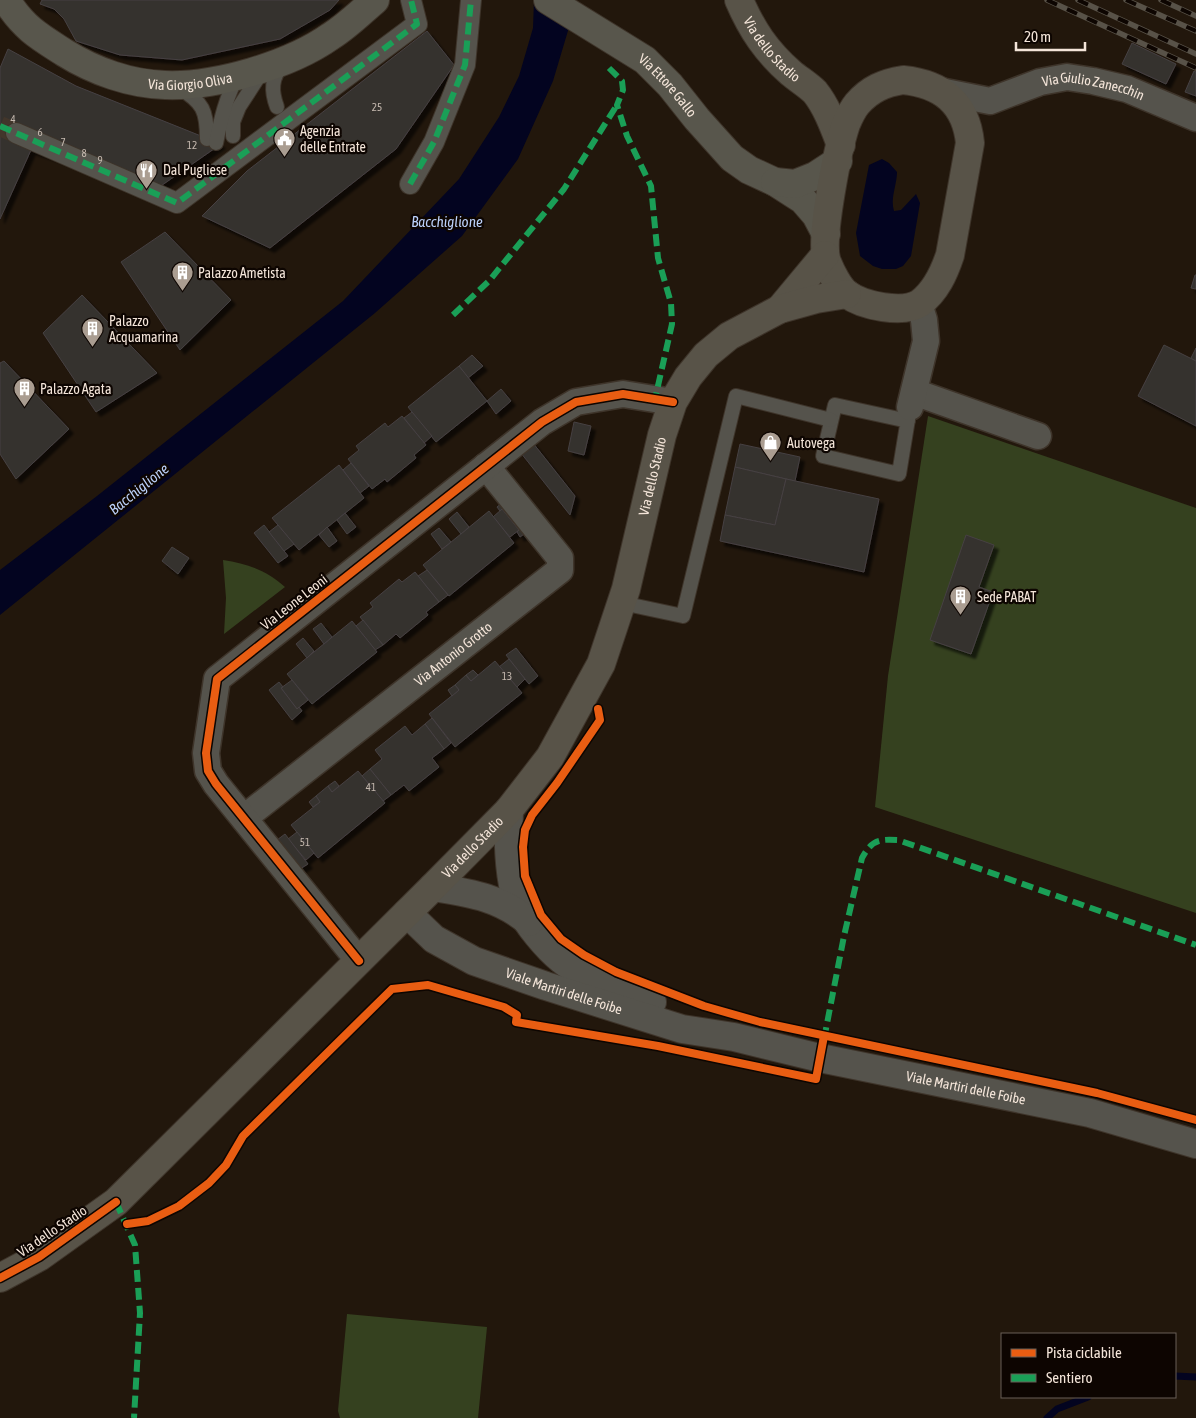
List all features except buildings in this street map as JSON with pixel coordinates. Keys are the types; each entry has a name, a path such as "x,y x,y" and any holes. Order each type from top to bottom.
{"main road":[{"name":"Via Giorgio Oliva","path":"8,3 21,22 33,32 78,61 117,77 163,85 174,85 198,83 238,75 277,63 331,37 376,0"},
{"name":"Via Ettore Gallo","path":"548,0 645,60 732,158 749,170 775,182 803,200 816,215 826,245"},
{"name":"Via dello Stadio","path":"739,0 749,23 760,41 775,58 814,91 833,123 839,153"},
{"path":"903,80 918,82 940,91 956,104 964,115 970,143 950,255 944,273 932,292 919,304 885,308 865,303 847,294 832,273 826,245 827,220 839,153 850,116 866,95 888,82 903,80"},
{"name":"Via dello Stadio","path":"814,91 845,97 866,95"},
{"name":"Via Ettore Gallo","path":"775,182 795,184 815,176 839,153"},
{"name":"Via dello Stadio","path":"780,309 826,245"},
{"name":"Via dello Stadio","path":"0,1278 39,1257 116,1202 509,810 550,757 601,664 622,603 660,444 673,402 688,377 729,336 780,309 816,299 847,294"}],"street":[{"path":"16,133 177,202 417,24 411,0"},
{"path":"410,184 434,142 465,65 471,0"},
{"name":"Via Giulio Zanecchin","path":"990,101 1040,82 1067,77 1093,81 1127,90 1196,118"},
{"path":"940,91 990,101 980,118 970,143"},
{"path":"919,304 924,320 926,341 911,406 1038,436"},
{"name":"Via Leone Leoni","path":"359,961 216,784 208,771 206,753 217,679 542,422 576,402 623,394 673,402"},
{"name":"Via Antonio Grotto","path":"244,818 560,570 560,558 486,466"},
{"name":"Viale Martiri delle Foibe","path":"509,810 508,840 519,906 544,941 562,960 593,979 686,1014 734,1037"},
{"name":"Viale Martiri delle Foibe","path":"433,887 497,901 515,910 529,922"},
{"name":"Viale Martiri delle Foibe","path":"407,913 434,939 474,961 546,986 682,1028 734,1037 820,1058 1090,1113 1196,1143"}],"lane":[{"path":"233,136 233,122 239,107 277,63 280,68 274,78 272,93 277,107"},
{"path":"174,85 192,95 202,108 212,141 230,90 238,75"},
{"path":"622,603 683,616 736,396 831,420"},
{"path":"835,405 911,406 899,474 823,456 835,405"}],"green space":[{"path":"928,416 1196,508 1196,913 875,807 888,676"},
{"path":"223,560 256,569 271,576 285,587 224,634 226,598"},
{"path":"347,1314 487,1327 478,1418 340,1418 338,1411"}],"water":[{"name":"Bacchiglione","path":"534,0 575,0 553,81 518,159 462,236 375,313 0,615 0,570 97,496 343,301 459,179 499,117 519,76 533,28"},
{"path":"882,159 889,163 897,172 893,201 894,211 901,210 916,194 920,203 911,256 903,266 896,269 882,269 873,266 860,256 856,233 869,165"}],"waterway":[{"path":"1176,1376 1196,1377"},
{"path":"1047,1418 1057,1409 1085,1398"}],"tunnel":[{"path":"0,126 16,133"}],"railway":[{"path":"1047,0 1196,68"},
{"path":"1078,0 1196,54"},
{"path":"1126,0 1196,31"},
{"path":"1161,0 1196,16"}],"marked path":[{"path":"0,126 177,203 417,24 411,0"},
{"path":"410,184 434,142 465,65 471,0"},
{"path":"609,68 622,81 623,90 617,105 627,136 651,186 658,258 671,303 672,324 655,399"},
{"path":"453,315 489,281 564,189 617,105"},
{"path":"824,1039 844,936 862,858 869,847 876,842 898,840 1196,945"},
{"path":"116,1202 135,1245 140,1313 134,1418"}],"cycle path":[{"path":"359,961 216,784 208,771 206,753 217,679 542,422 576,402 623,394 673,402"},
{"path":"598,709 600,720 557,783 532,815 525,830 523,847 525,876 541,915 561,939 584,955 616,972 704,1006 760,1022 1097,1093 1196,1120"},
{"path":"127,1224 148,1221 179,1206 209,1183 226,1165 243,1136 392,989 428,985 504,1007 517,1015 516,1022 658,1046 816,1079 824,1036"},
{"path":"0,1278 39,1257 116,1202"}],"place":[{"name":"Agenzia delle Entrate","path":"284,158"},
{"name":"Dal Pugliese","path":"147,189"},
{"name":"Palazzo Ametista","path":"182,292"},
{"name":"Palazzo Acquamarina","path":"93,348"},
{"name":"Palazzo Agata","path":"24,408"},
{"name":"Autovega","path":"771,462"},
{"name":"Sede PABAT","path":"961,616"}]}
